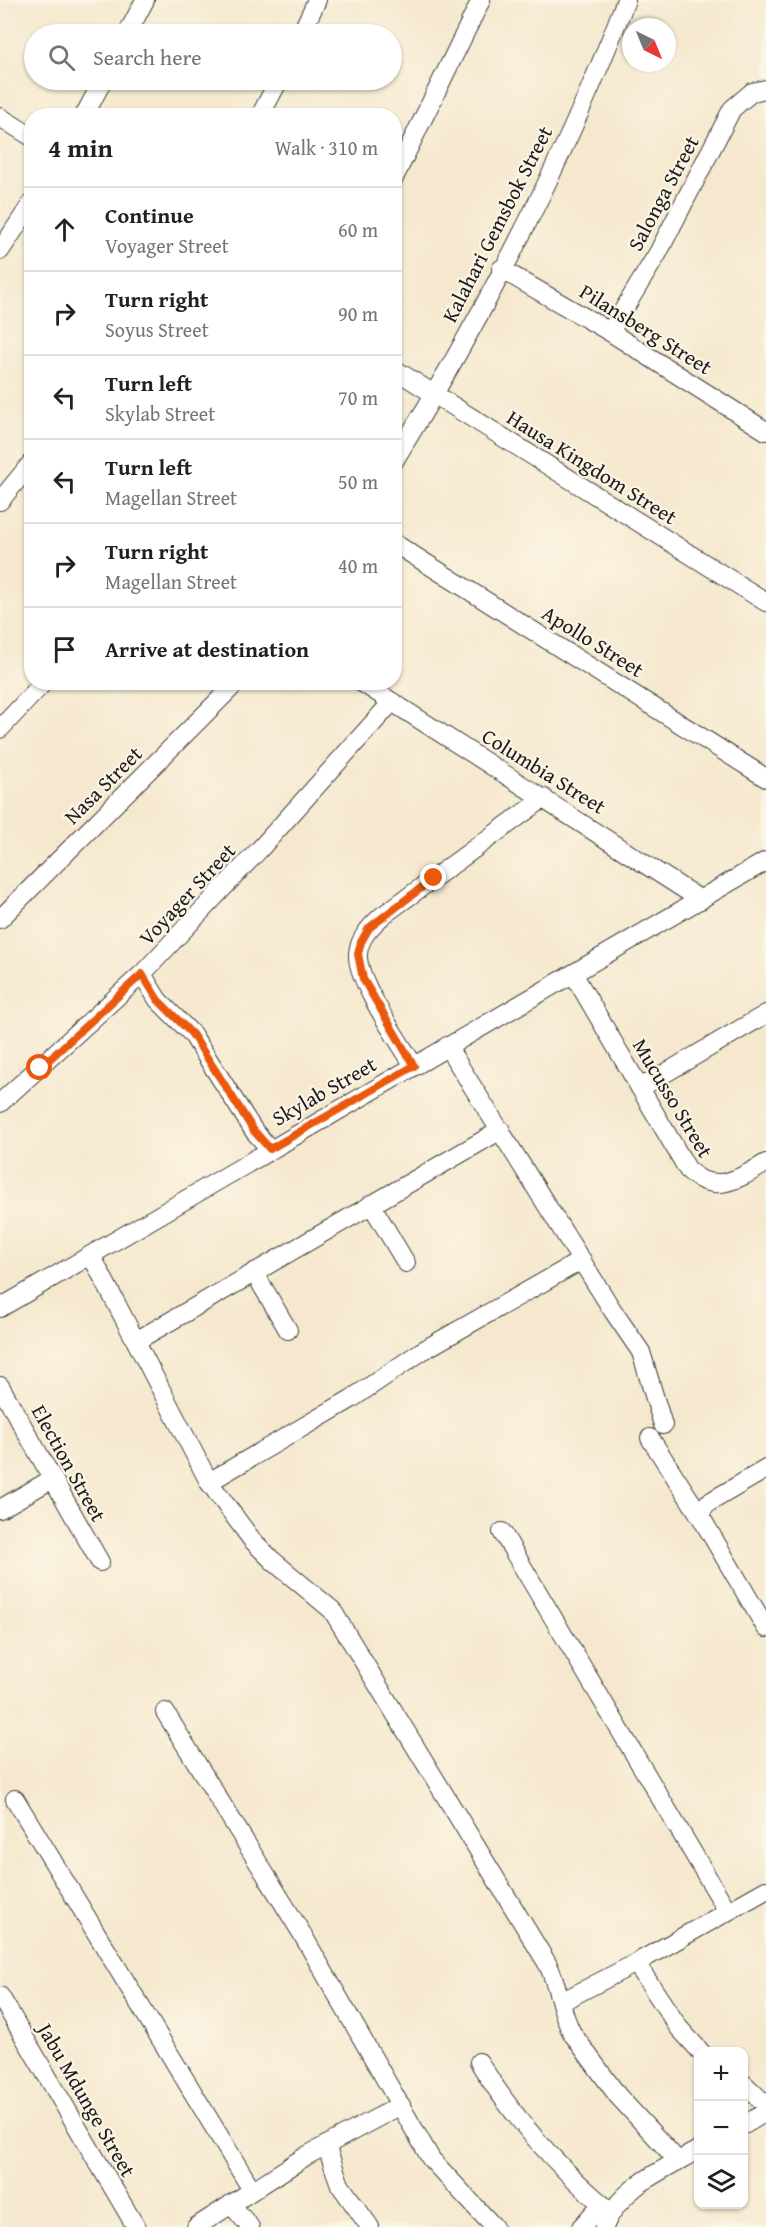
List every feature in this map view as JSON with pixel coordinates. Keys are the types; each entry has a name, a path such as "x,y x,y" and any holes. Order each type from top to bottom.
{"street":[{"path":"132,24 145,0"},
{"path":"306,24 318,0"},
{"path":"402,162 481,0"},
{"name":"Kalahari Gemsbok Street","path":"402,448 434,395 501,269 589,88 626,0"},
{"name":"Salonga Street","path":"610,332 658,253 732,109 753,92 766,89"},
{"path":"88,108 98,90"},
{"path":"264,108 274,90"},
{"path":"0,117 24,132"},
{"path":"0,251 24,215"},
{"name":"Pilansberg Street","path":"501,269 610,332 766,431"},
{"name":"Hausa Kingdom Street","path":"402,374 766,602"},
{"path":"0,501 24,476"},
{"name":"Apollo Street","path":"402,548 766,778"},
{"path":"0,729 37,690"},
{"name":"Nasa Street","path":"0,919 229,690"},
{"name":"Columbia Street","path":"373,690 701,900"},
{"name":"Voyager Street","path":"0,1103 142,974 259,850 392,702"},
{"path":"414,1066 363,979 358,954 361,942 369,928 382,916 544,798"},
{"name":"Skylab Street","path":"0,1308 766,861"},
{"path":"142,974 158,1000 192,1034 254,1131 270,1149"},
{"name":"Mucusso Street","path":"574,975 688,1170 696,1178 724,1184 766,1163"},
{"path":"640,1088 766,1014"},
{"path":"447,1046 613,1311 637,1342 654,1389 663,1425"},
{"path":"136,1341 501,1130"},
{"path":"371,1204 406,1263"},
{"path":"91,1255 170,1412 209,1482 252,1540 332,1610 554,1975 572,2033 606,2080 678,2161"},
{"path":"209,1482 351,1399 422,1351 582,1260"},
{"path":"254,1272 288,1330"},
{"name":"Election Street","path":"0,1386 100,1562"},
{"path":"650,1438 699,1514 766,1628"},
{"path":"699,1514 708,1503 766,1469"},
{"path":"0,1509 52,1479"},
{"path":"502,1532 728,1910"},
{"path":"165,1712 301,1932 431,2159 494,2227"},
{"path":"15,1799 252,2190"},
{"path":"561,2002 636,1964 766,1890"},
{"path":"636,1964 679,2028 696,2047"},
{"name":"Jabu Mdunge Street","path":"0,1996 136,2227"},
{"path":"479,2061 512,2114 605,2215"},
{"path":"748,2088 766,2105"},
{"path":"196,2227 326,2145 357,2131 401,2104"},
{"path":"748,2123 766,2112"},
{"path":"326,2145 340,2185 370,2227"},
{"path":"581,2227 605,2215 635,2187 694,2153"},
{"path":"231,2204 250,2227"}],"route":[{"path":"40,1068 142,974 158,1000 192,1034 254,1131 270,1149 414,1066 363,979 359,969 358,954 361,942 369,928 434,878"}]}
